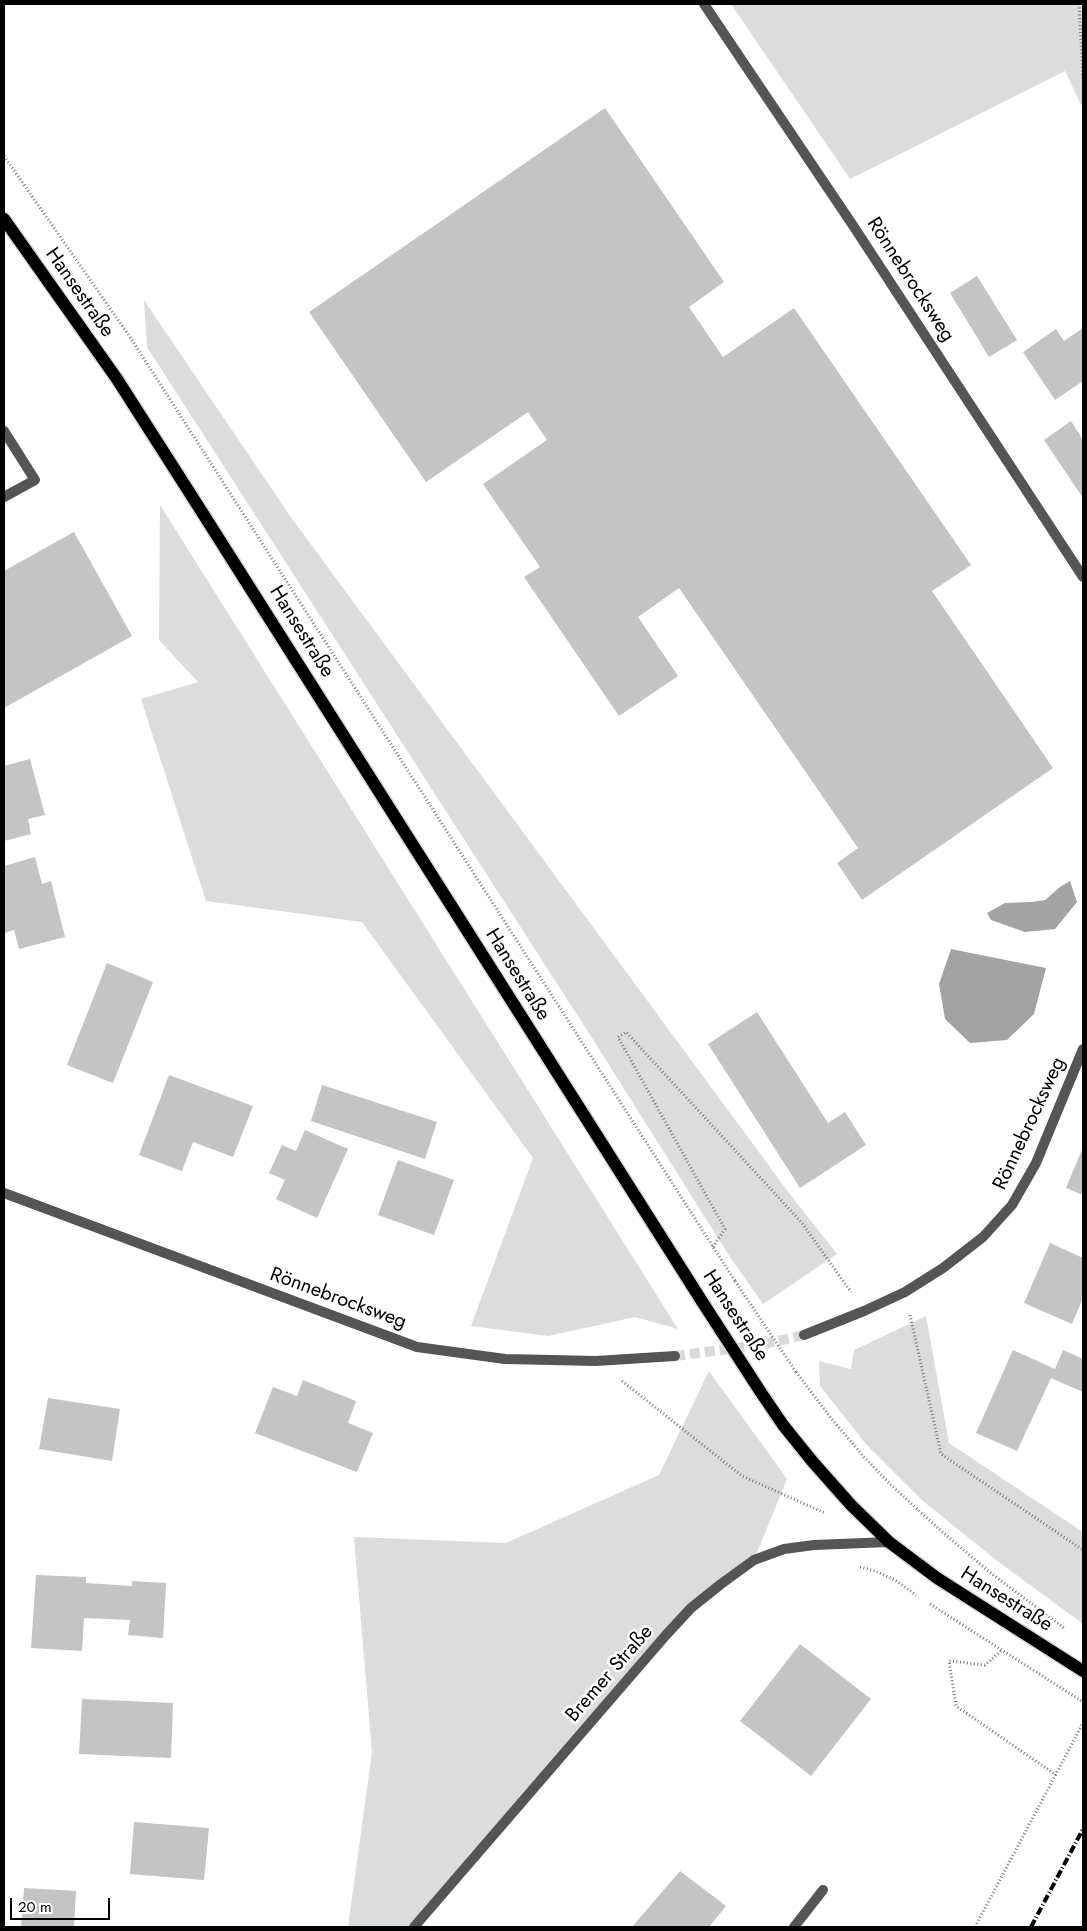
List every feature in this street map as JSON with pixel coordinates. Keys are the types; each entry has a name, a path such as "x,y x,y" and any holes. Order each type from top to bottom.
{"main road":[{"name":"Hansestraße","path":"4,219 117,379 703,1303 783,1425 851,1505 889,1542 937,1578 1083,1671"}],"street":[{"name":"Rönnebrocksweg","path":"704,4 854,227 1083,577"},
{"path":"4,431 35,480 4,497"},
{"name":"Rönnebrocksweg","path":"804,1335 905,1292 943,1268 983,1237 1012,1205 1036,1163 1083,1049"},
{"name":"Rönnebrocksweg","path":"4,1193 418,1347 505,1359 596,1361 675,1356"},
{"name":"Bremer Straße","path":"414,1927 691,1608 754,1560 784,1549 814,1544 889,1542"},
{"path":"794,1927 823,1890"}],"path":[{"path":"1079,4 1083,78"},
{"path":"4,156 135,345 713,1247 796,1372 847,1437 891,1485 992,1574 1070,1632"},
{"path":"713,1247 725,1229 618,1037 626,1032 802,1223 864,1311"},
{"path":"905,1292 941,1454 1083,1550"},
{"path":"596,1361 742,1476 828,1515"},
{"path":"854,1565 895,1580 917,1596"},
{"path":"924,1600 1083,1702"},
{"path":"1001,1651 985,1665 948,1661 956,1706 1056,1775"},
{"path":"974,1927 1083,1723"}],"shaded area":[{"path":"731,4 1083,4 1083,109 1065,71 850,179"},
{"path":"144,300 290,516 792,1197 837,1254 763,1304 728,1254 594,1041 147,347"},
{"path":"160,505 678,1329 635,1317 548,1336 471,1326 533,1158 362,922 206,901 141,699 198,682 159,640"},
{"path":"1070,881 1077,902 1055,929 1025,932 991,920 987,913 1005,903 1045,900"},
{"path":"951,949 1046,968 1034,1014 1007,1040 970,1043 945,1019 939,984"},
{"path":"926,1316 949,1443 1083,1532 1083,1624 996,1560 923,1501 866,1444 820,1386 819,1361 851,1369 854,1350"},
{"path":"709,1371 787,1479 754,1560 691,1608 414,1927 348,1927 372,1752 354,1537 506,1543 659,1475"}],"building":[{"path":"605,108 724,282 689,307 723,357 794,308 971,565 932,591 1053,768 862,900 837,863 858,848 679,588 638,617 678,676 619,716 524,577 540,567 483,484 547,440 528,412 426,482 309,312"},
{"path":"977,276 1017,340 989,357 950,293"},
{"path":"1083,328 1083,381 1055,400 1023,352 1056,329 1064,341"},
{"path":"1071,421 1083,440 1083,498 1044,440"},
{"path":"74,532 132,636 4,708 4,571"},
{"path":"30,759 45,815 28,819 31,834 4,841 4,766"},
{"path":"35,857 42,884 51,881 65,937 19,949 14,930 4,933 4,866"},
{"path":"107,963 153,982 113,1083 67,1065"},
{"path":"757,1012 828,1123 845,1112 866,1145 800,1188 708,1044"},
{"path":"169,1075 253,1106 233,1157 193,1142 182,1171 139,1155"},
{"path":"322,1085 437,1122 425,1159 311,1121"},
{"path":"305,1130 348,1149 317,1218 276,1199 285,1180 269,1173 282,1145 296,1151"},
{"path":"1083,1147 1083,1195 1066,1188"},
{"path":"398,1160 454,1180 434,1235 378,1215"},
{"path":"1050,1243 1083,1258 1083,1298 1072,1324 1024,1303"},
{"path":"1013,1350 1055,1369 1063,1350 1083,1359 1083,1392 1051,1378 1017,1451 976,1433"},
{"path":"303,1380 356,1401 348,1423 373,1433 357,1472 255,1433 273,1387 297,1396"},
{"path":"48,1398 120,1409 112,1461 39,1449"},
{"path":"36,1575 86,1577 86,1583 132,1586 132,1581 166,1583 163,1638 128,1635 130,1620 84,1618 82,1651 31,1648"},
{"path":"800,1644 871,1699 811,1776 740,1721"},
{"path":"82,1699 173,1703 171,1758 79,1754"},
{"path":"134,1822 209,1828 204,1880 130,1874"},
{"path":"680,1871 726,1906 709,1927 632,1927"},
{"path":"24,1888 76,1891 74,1927 21,1927"}],"tunnel":[{"path":"675,1356 760,1345 804,1335"}],"railway":[{"path":"1031,1927 1083,1829"}]}
